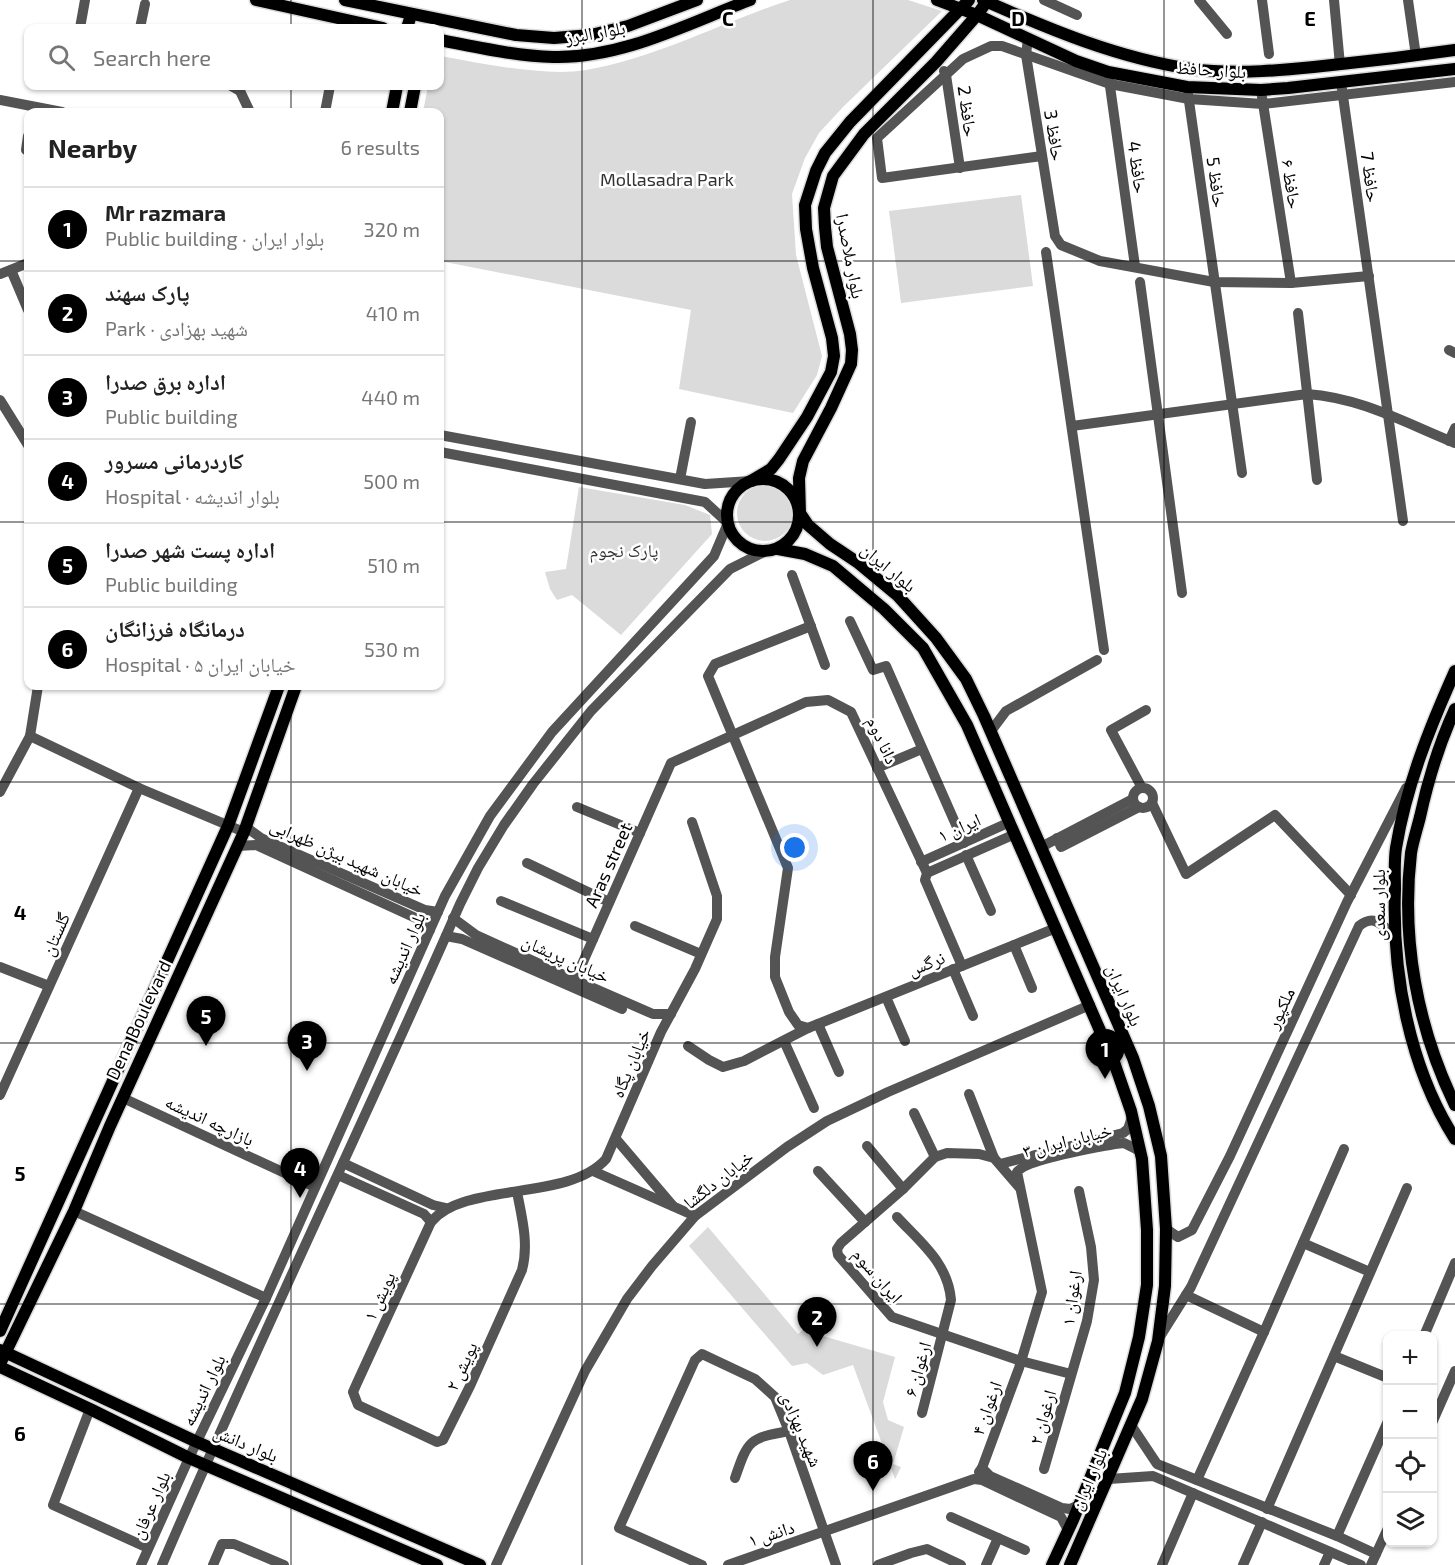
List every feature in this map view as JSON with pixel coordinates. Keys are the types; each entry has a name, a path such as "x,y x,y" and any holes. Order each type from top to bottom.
{"main road":[{"path":"256,0 365,24"},
{"name":"بلوار البرز","path":"345,0 411,15 427,23"},
{"name":"بلوار البرز","path":"444,25 554,38 591,35 619,28 667,5 697,0"},
{"name":"بلوار البرز","path":"444,41 513,54 554,57 594,54 634,44 750,0"},
{"path":"937,0 965,5 977,15"},
{"name":"بلوار ملاصدرا","path":"800,513 799,478 803,461 851,364 852,350 849,334 826,237 824,208 827,191 833,176 864,134 936,62 977,15 986,0"},
{"name":"بلوار حافظ","path":"986,0 1084,42 1139,59 1193,69 1288,70 1455,50"},
{"name":"بلوار ملاصدرا","path":"751,481 771,469 802,425 831,372 834,356 832,338 813,268 806,229 805,205 816,171 825,153 850,122 965,5"},
{"path":"388,10 389,24"},
{"path":"409,24 411,15"},
{"name":"بلوار حافظ","path":"977,15 1109,78 1188,93 1261,90 1455,69"},
{"path":"393,108 396,90"},
{"path":"411,108 414,90"},
{"path":"762,478 783,484 792,492 800,513 795,534 788,543 778,549 764,552 754,550 737,540 728,523 727,512 734,493 751,481 762,478"},
{"name":"بلوار ایران","path":"800,513 808,525 830,544 857,562 898,596 936,638 966,679 991,731 1133,1058 1149,1106 1161,1156 1166,1229 1165,1286 1158,1341 1143,1399 1070,1565"},
{"name":"بلوار ایران","path":"778,549 805,554 833,566 884,609 923,648 967,725 1013,828 1115,1065 1132,1117 1140,1151 1148,1230 1146,1285 1139,1337 1125,1393 1052,1565"},
{"path":"884,609 888,601 898,596"},
{"name":"بلوار سعدی","path":"1455,670 1435,715 1413,775 1396,849 1394,935 1404,1009 1427,1082 1455,1139"},
{"name":"Dena Boulevard","path":"0,1330 228,826 278,690"},
{"name":"Dena Boulevard","path":"1,1358 74,1211 245,830 295,690"},
{"name":"بلوار سعدی","path":"1455,709 1451,728 1429,779 1411,851 1408,931 1419,1006 1441,1077 1455,1105"},
{"name":"بلوار دانش","path":"1,1358 480,1565"},
{"name":"بلوار دانش","path":"1,1358 90,1409 189,1458 437,1565"}],"street":[{"path":"81,24 85,0"},
{"path":"1044,0 1077,15"},
{"path":"1199,0 1227,34"},
{"path":"1262,0 1269,54"},
{"path":"1334,0 1340,64"},
{"path":"1408,0 1416,56"},
{"path":"141,24 145,4"},
{"name":"حافظ 3","path":"1028,38 1026,55 1054,236 1061,245 1100,261 1135,266"},
{"path":"1042,156 882,178 877,138 963,59 991,46 1002,46 1109,78"},
{"name":"حافظ 2","path":"936,62 946,75 960,168"},
{"path":"1421,72 1421,86"},
{"name":"حافظ 4","path":"1109,78 1135,266"},
{"name":"حافظ 7","path":"1341,82 1403,521"},
{"path":"1188,93 1263,104 1455,82"},
{"path":"239,90 248,108"},
{"path":"326,108 329,90"},
{"name":"حافظ ۶","path":"1261,90 1291,283"},
{"name":"حافظ 5","path":"1188,93 1242,473"},
{"path":"0,100 27,108"},
{"path":"1046,252 1104,650"},
{"path":"0,274 24,265"},
{"path":"1135,266 1214,282 1291,283 1369,276"},
{"path":"11,270 24,301"},
{"path":"1140,282 1182,593"},
{"path":"1298,313 1317,480"},
{"path":"1072,426 1307,394 1334,396 1386,412 1452,442 1455,428"},
{"path":"0,400 24,439"},
{"path":"680,479 691,422"},
{"path":"444,436 705,484 751,481"},
{"path":"444,453 705,502 728,523"},
{"name":"بلوار اندیشه","path":"189,1458 266,1298 438,912 464,860 519,774 579,700 714,556 728,523"},
{"name":"بلوار اندیشه","path":"205,1464 453,918 478,868 504,825 564,743 591,711 711,586 730,569 764,552"},
{"path":"792,575 825,665"},
{"path":"850,621 873,670 886,666 963,843"},
{"path":"810,626 715,664 708,676 788,868 775,957 775,977 789,1012 798,1025 813,1026 839,1072"},
{"path":"991,731 1006,711 1097,660"},
{"path":"0,792 30,736 37,690"},
{"name":"دانا دوم","path":"671,763 806,702 828,700 851,712 927,873 925,880 973,1016"},
{"path":"1146,710 1111,730 1142,788 1151,791 1152,803 1186,874 1275,815 1351,895"},
{"name":"خیابان شهید بیژن ظهرابی","path":"30,736 139,788 228,826 245,830 425,910 438,912"},
{"path":"877,768 922,749"},
{"name":"Aras street","path":"574,980 671,763"},
{"name":"ملکپور","path":"1166,1229 1178,1237 1192,1230 1230,1156 1351,895 1413,775"},
{"name":"گلستان","path":"0,1095 139,788"},
{"path":"1136,803 1135,792 1142,788"},
{"path":"1041,846 1057,838 1062,847 1136,803"},
{"path":"1136,803 1145,808 1152,803"},
{"path":"577,807 640,833"},
{"name":"خیابان پگاه","path":"593,1171 606,1159 616,1139 661,1032 695,969 717,919 717,896 692,822"},
{"name":"ایران ۱","path":"921,862 963,843 1013,828"},
{"name":"ایران ۱","path":"927,873 966,855 1013,828"},
{"name":"خیابان شهید بیژن ظهرابی","path":"237,846 256,845 420,920 430,930"},
{"path":"966,855 991,911"},
{"path":"527,863 609,902"},
{"path":"501,901 593,939"},
{"name":"خیابان پریشان","path":"453,918 476,935 574,980 653,1014 670,1014"},
{"name":"ملکپور","path":"1158,1341 1186,1295 1359,926 1366,920 1371,920 1381,924 1394,935"},
{"path":"635,926 701,954"},
{"name":"نرگس","path":"688,1046 723,1066 744,1061 813,1026 1056,928"},
{"name":"خیابان پریشان","path":"446,936 462,939 651,1021 661,1032"},
{"path":"1014,945 1032,988"},
{"path":"0,967 49,986"},
{"path":"886,997 905,1041"},
{"name":"خیابان دلگشا","path":"496,1565 585,1371 627,1299 695,1216 787,1147 827,1121 888,1092 1090,1005"},
{"path":"784,1041 814,1108"},
{"path":"969,1094 997,1161 1018,1184"},
{"name":"بازارچه اندیشه","path":"123,1098 315,1187"},
{"path":"914,1113 935,1157 947,1153 963,1152 997,1161"},
{"name":"خیابان ایران ۳","path":"997,1161 1123,1133 1128,1129 1132,1117"},
{"path":"616,1139 675,1208"},
{"name":"خیابان ایران ۳","path":"1018,1184 1017,1172 1021,1167 1057,1156 1124,1143 1140,1151"},
{"path":"867,1146 903,1189"},
{"path":"1197,1480 1344,1149"},
{"name":"ایران سوم","path":"935,1157 903,1189 841,1243 837,1249 838,1255 892,1317 1071,1374"},
{"path":"343,1163 433,1205 446,1208 561,1182 593,1171 695,1216"},
{"path":"818,1171 865,1222"},
{"path":"338,1175 424,1214 431,1222 446,1208"},
{"name":"ارغوان ۴","path":"974,1479 982,1468 1022,1360 1042,1292 1018,1184"},
{"path":"1266,1509 1407,1188"},
{"name":"پویش ۲","path":"357,1383 353,1392 355,1401 366,1410 437,1442 443,1440 522,1270 526,1256 526,1244 518,1191"},
{"name":"ارغوان ۱","path":"1071,1374 1087,1321 1094,1280 1091,1247 1079,1191"},
{"path":"74,1211 266,1298"},
{"name":"ارغوان ۶","path":"897,1217 939,1262 949,1283 951,1300 944,1334 921,1413"},
{"name":"پویش ۱","path":"357,1383 431,1222"},
{"path":"1303,1243 1370,1272"},
{"path":"1426,1331 1455,1263"},
{"path":"1186,1295 1264,1332"},
{"name":"شهید بهزادی","path":"702,1565 619,1528 695,1360 702,1354 755,1379 775,1397 836,1565"},
{"path":"1334,1356 1383,1376"},
{"path":"1437,1412 1455,1371"},
{"name":"ارغوان ۲","path":"1044,1469 1071,1374"},
{"path":"90,1409 53,1505 148,1548"},
{"path":"1131,1425 1157,1464 1337,1536 1376,1554"},
{"path":"735,1478 746,1446 767,1435 789,1431"},
{"path":"1337,1536 1383,1431"},
{"name":"بلوار عرفان","path":"141,1565 189,1458"},
{"name":"بلوار عرفان","path":"162,1565 205,1464"},
{"path":"982,1468 986,1474 1062,1508 1070,1509 1079,1505"},
{"path":"1109,1479 1154,1476 1361,1565"},
{"path":"974,1479 982,1480 1061,1517 1068,1530"},
{"name":"دانش ۱","path":"728,1565 974,1479"},
{"path":"1162,1565 1193,1492"},
{"path":"951,1517 1025,1550"},
{"path":"1243,1565 1262,1522"},
{"path":"986,1565 998,1538"},
{"path":"1371,1565 1383,1539"},
{"path":"213,1565 222,1544 234,1544 284,1565"},
{"path":"878,1565 927,1549 961,1565"},
{"path":"1324,1565 1330,1552"}],"green space":[{"name":"Mollasadra Park","path":"790,0 908,0 942,11 843,107 819,133 805,158 792,194 796,255 822,356 817,375 793,413 679,389 691,310 444,262 444,108 424,108 427,90 444,90 444,57 552,72 586,70 638,57"},
{"path":"1021,195 1033,286 901,303 889,211"},
{"path":"765,485 776,487 785,493 791,502 793,513 791,524 785,533 776,539 765,541 754,539 745,533 739,524 737,513 739,502 745,493 754,487"},
{"name":"پارک نجوم","path":"579,487 685,505 710,515 712,534 621,635 572,595 557,600 550,589 545,572 566,569"},
{"path":"708,1227 798,1334 808,1326 823,1336 895,1357 883,1402 888,1420 904,1427 893,1464 901,1467 895,1479 853,1365 823,1375 807,1363 792,1366 689,1246"}],"place":[{"name":"اداره پست شهر صدرا","path":"206,1046"},
{"name":"اداره برق صدرا","path":"307,1071"},
{"name":"Mr razmara","path":"1105,1079"},
{"name":"کاردرمانی مسرور","path":"300,1198"},
{"name":"پارک سهند","path":"817,1347"},
{"name":"درمانگاه فرزانگان","path":"873,1491"}]}
